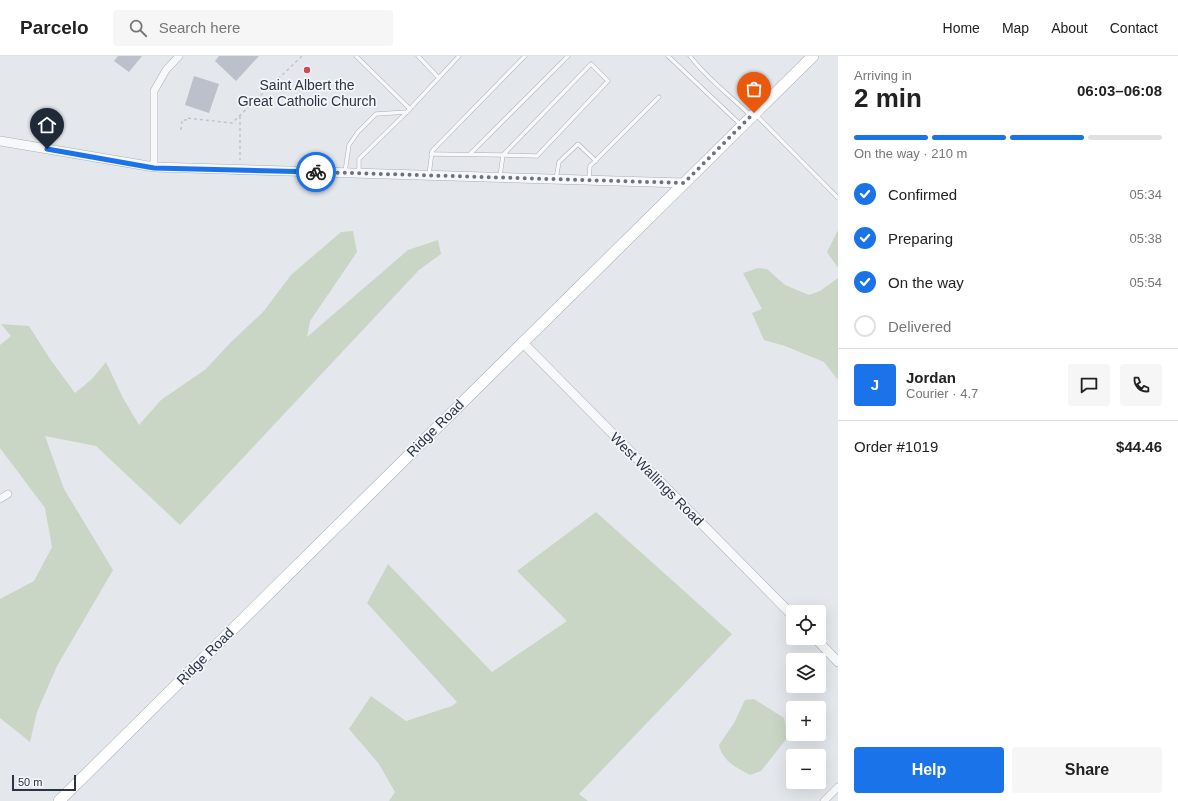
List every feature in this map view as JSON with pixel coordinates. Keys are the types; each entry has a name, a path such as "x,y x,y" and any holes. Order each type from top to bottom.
{"main road":[{"name":"Ridge Road","path":"59,801 813,56"}],"street":[{"path":"154,168 154,91 166,70 179,56"},
{"path":"0,141 154,168 684,183"},
{"name":"West Wallings Road","path":"522,342 786,609"},
{"path":"0,499 8,494"},
{"path":"821,645 838,662"},
{"path":"824,801 838,787"}],"lane":[{"path":"356,56 408,110"},
{"path":"418,56 438,77"},
{"path":"359,173 359,159 459,56"},
{"path":"429,175 432,151 525,56"},
{"path":"470,154 568,56"},
{"path":"668,56 742,126"},
{"path":"690,56 697,67 713,79 753,115 838,198"},
{"path":"432,154 470,154 503,155 537,156 608,80 591,64 503,155 500,177"},
{"path":"589,180 589,168 659,97"},
{"path":"345,173 349,145 358,132 376,114 408,110"},
{"path":"556,179 559,162 578,144 596,161"}],"path":[{"path":"181,130 182,120 186,120 186,118 232,123 302,56"},
{"path":"240,116 240,160"}],"green space":[{"path":"838,230 838,268 827,252"},
{"path":"353,231 357,252 310,321 307,337 408,250 438,240 441,254 419,270 180,525 96,446 45,436 64,489 113,570 57,666 37,712 30,742 0,718 0,599 34,581 52,547 45,508 0,448 0,345 11,336 1,324 29,326 50,359 75,393 92,379 106,362 123,398 139,425 161,400 206,369 230,343 263,312 291,275 341,232"},
{"path":"758,268 767,269 785,285 809,295 820,291 838,278 838,380 824,362 785,346 764,340 752,313 762,309 743,273"},
{"path":"596,512 732,634 579,794 588,801 389,801 395,792 379,764 349,729 371,696 406,721 452,706 457,702 367,603 388,564 492,672 567,621 517,571"},
{"path":"754,699 784,718 786,728 786,740 761,771 750,775 735,767 727,760 719,745 734,723 745,700"}],"building":[{"path":"118,56 142,56 129,72 114,61"},
{"path":"219,56 259,56 236,81 215,61"},
{"path":"194,76 219,84 209,113 185,105"}],"way so far":[{"path":"316,172 684,183 754,113"}],"place":[{"name":"Saint Albert the Great Catholic Church","path":"307,70"}],"route":[{"path":"47,149 154,168 316,172"}]}
